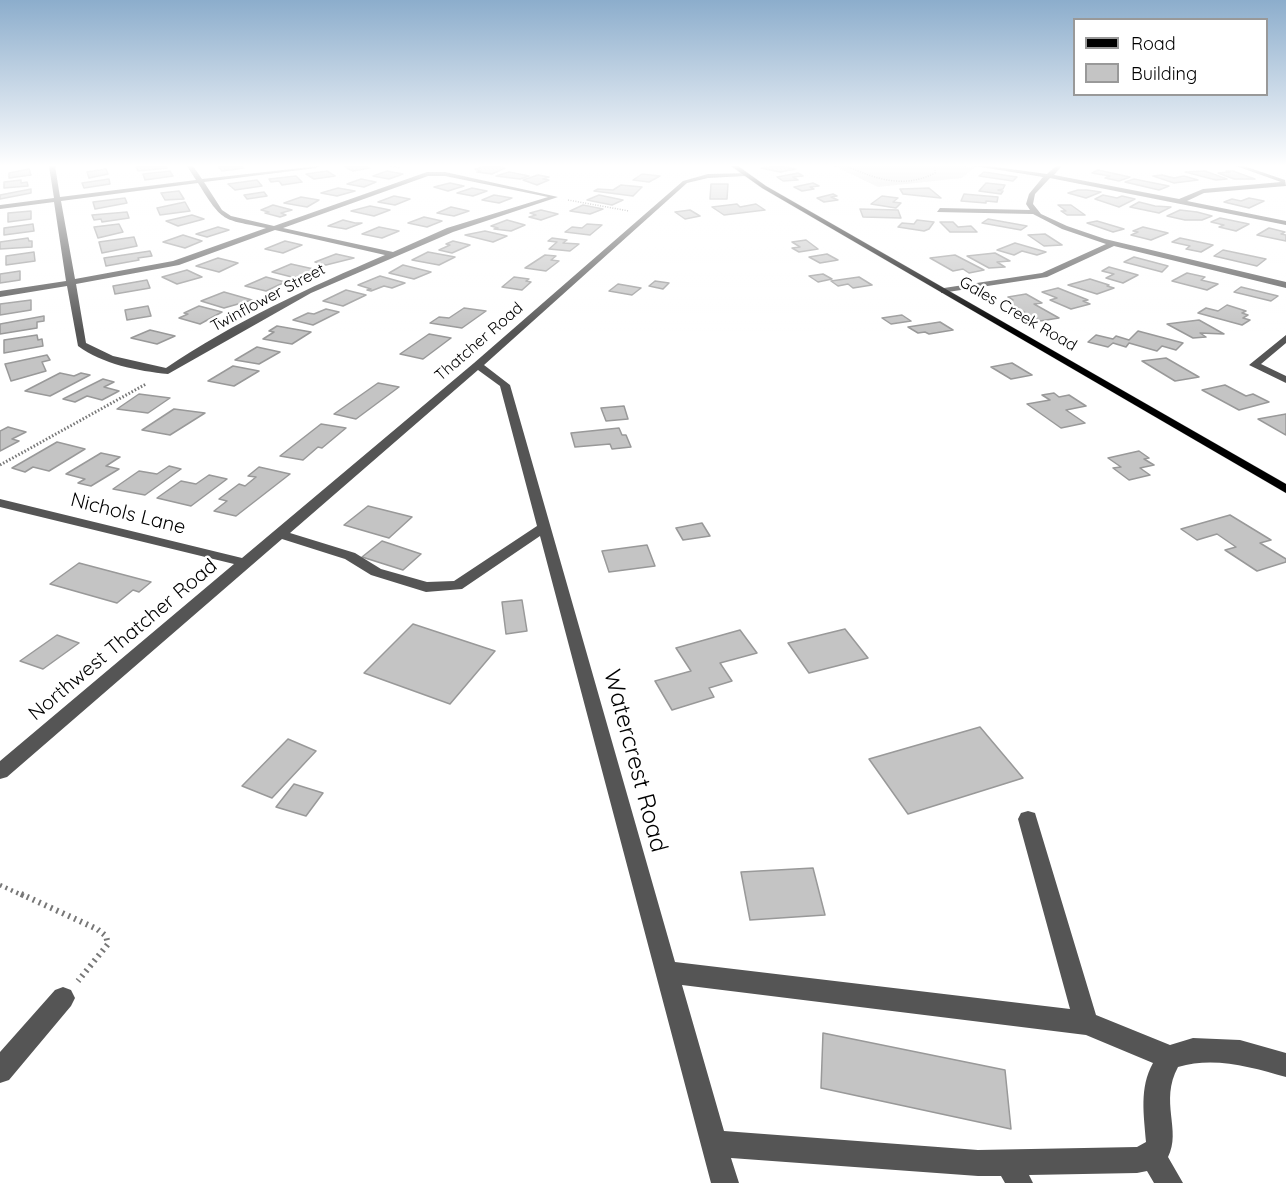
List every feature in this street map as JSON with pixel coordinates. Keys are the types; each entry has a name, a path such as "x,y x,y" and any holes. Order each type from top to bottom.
{"main road":[{"name":"Gales Creek Road","path":"825,221 1286,489"}],"street":[{"path":"62,221 81,344 108,358 153,370 168,371"},
{"path":"247,221 392,254"},
{"path":"0,294 168,265 294,221"},
{"name":"Twinflower Street","path":"168,371 290,300 392,254 473,221"},
{"name":"Thatcher Road","path":"246,563 643,221"},
{"path":"1046,221 1113,243 1286,285"},
{"path":"944,291 1044,274 1113,243"},
{"path":"1286,338 1254,365 1286,380"},
{"name":"Watercrest Road","path":"478,365 505,385 725,1183"},
{"name":"Nichols Lane","path":"0,503 246,563"},
{"path":"280,534 350,556 376,572 426,587 457,586 544,527"},
{"name":"Northwest Thatcher Road","path":"0,772 246,563"},
{"path":"1028,819 1086,1023"},
{"path":"667,972 1086,1023 1170,1057 1193,1050 1240,1052 1286,1065"},
{"path":"0,1071 63,998"},
{"path":"714,1143 978,1163 1014,1173 1153,1156 1160,1146 1156,1102 1158,1079 1170,1057"},
{"path":"1153,1156 1169,1183"}],"path":[{"path":"0,465 168,371"},
{"path":"0,885 97,929 106,936 108,944 63,998"}],"building":[{"path":"166,221 196,221 178,226"},
{"path":"340,221 362,223 346,229 328,226"},
{"path":"413,221 441,221 427,227 408,223"},
{"path":"504,221 525,225 511,231 494,229 498,228 491,226"},
{"path":"916,221 934,222 929,229 924,231 898,227 902,223 914,224"},
{"path":"1000,221 1027,226 1021,230 982,223"},
{"path":"1098,221 1124,229 1113,232 1087,223"},
{"path":"1235,221 1249,224 1236,231 1219,227 1224,225 1211,222"},
{"path":"940,222 953,222 958,227 971,226 977,232 950,232"},
{"path":"33,224 34,231 4,235 4,228"},
{"path":"119,224 123,232 98,238 94,227"},
{"path":"587,224 602,225 590,235 565,232 572,227 582,228"},
{"path":"218,227 229,230 207,237 196,234"},
{"path":"379,227 399,231 382,238 362,234"},
{"path":"1143,227 1168,233 1151,240 1131,235 1138,232 1133,231"},
{"path":"1269,228 1285,232 1281,234 1286,235 1286,241 1257,235"},
{"path":"485,231 507,236 493,242 465,235"},
{"path":"1045,234 1062,245 1044,246 1028,235"},
{"path":"183,235 202,241 185,248 163,242"},
{"path":"134,237 137,246 102,253 99,242"},
{"path":"28,238 32,241 32,247 0,249 0,242"},
{"path":"552,238 567,240 563,243 579,244 570,251 549,249 557,242 548,241"},
{"path":"1180,238 1213,245 1201,252 1186,249 1190,246 1172,242"},
{"path":"806,240 818,249 799,252 792,248 800,247 792,242"},
{"path":"285,241 302,245 283,253 265,249"},
{"path":"453,241 470,245 452,253 439,250"},
{"path":"1015,243 1046,252 1037,255 1022,251 1014,255 997,250"},
{"path":"1223,250 1266,259 1257,266 1214,256"},
{"path":"150,251 152,256 106,266 104,258"},
{"path":"34,252 35,261 6,265 6,256"},
{"path":"428,252 455,257 439,265 412,260"},
{"path":"995,253 1010,261 997,262 1005,267 989,268 967,256"},
{"path":"336,254 354,258 326,265 315,262"},
{"path":"827,254 838,260 820,263 809,257"},
{"path":"545,255 556,256 551,260 559,261 546,271 525,268"},
{"path":"955,255 984,270 969,273 963,269 953,271 930,258"},
{"path":"1134,257 1168,266 1162,272 1124,262"},
{"path":"218,258 238,263 219,272 196,266"},
{"path":"291,264 318,270 296,278 272,272"},
{"path":"403,265 431,272 414,279 389,273"},
{"path":"1109,267 1138,275 1123,283 1106,278 1114,274 1102,271"},
{"path":"187,270 202,277 177,284 162,277"},
{"path":"20,271 20,280 0,283 0,274"},
{"path":"1187,273 1205,277 1201,280 1218,284 1207,290 1172,281"},
{"path":"823,274 832,279 818,282 809,276"},
{"path":"380,276 405,283 392,288 384,286 371,291 367,290 371,289 358,285"},
{"path":"266,277 285,282 266,291 245,286"},
{"path":"514,277 529,279 526,281 531,282 522,290 502,287"},
{"path":"859,277 872,285 853,288 848,284 838,286 831,281"},
{"path":"1090,279 1114,288 1097,294 1068,285"},
{"path":"147,280 150,288 115,294 113,286"},
{"path":"655,281 669,283 663,289 649,286"},
{"path":"618,284 641,288 632,295 609,291"},
{"path":"1241,287 1278,296 1271,301 1234,292"},
{"path":"1058,288 1088,300 1083,301 1090,304 1071,309 1050,300 1057,298 1042,292"},
{"path":"346,290 366,295 343,306 323,301"},
{"path":"224,292 252,300 224,308 201,301"},
{"path":"1026,294 1042,303 1034,304 1059,318 1040,321 1004,301 1013,300 1008,297"},
{"path":"31,300 31,310 0,315 0,304"},
{"path":"1227,305 1246,311 1242,313 1248,315 1243,318 1250,320 1242,325 1198,313 1206,308 1218,311"},
{"path":"148,306 151,316 127,320 125,310"},
{"path":"199,306 222,312 200,324 179,318"},
{"path":"464,308 486,311 462,328 430,323 439,317 449,318"},
{"path":"326,309 339,312 313,325 293,320 308,313 314,314"},
{"path":"902,315 911,321 891,324 882,318"},
{"path":"44,316 44,321 37,322 37,328 0,334 0,324"},
{"path":"1199,320 1224,334 1200,333 1206,337 1193,338 1167,324"},
{"path":"940,322 953,330 929,334 918,333 908,327"},
{"path":"277,326 311,332 292,344 263,339 274,332 269,331"},
{"path":"150,330 175,336 157,344 131,338"},
{"path":"1138,331 1183,343 1176,350 1162,346 1157,351 1129,343 1126,347 1113,343 1108,347 1088,342 1096,335 1113,339 1116,336 1129,340"},
{"path":"429,334 451,338 423,359 400,354"},
{"path":"37,335 38,340 42,339 43,346 4,353 4,340"},
{"path":"257,347 280,352 259,364 235,360"},
{"path":"47,355 50,360 42,362 46,371 11,381 5,364"},
{"path":"1166,358 1199,377 1175,381 1142,361"},
{"path":"1012,363 1032,375 1011,379 991,367"},
{"path":"233,366 259,371 234,386 208,381"},
{"path":"60,373 74,376 81,373 90,375 50,396 25,391"},
{"path":"103,379 114,382 104,387 119,391 102,400 87,396 75,402 63,399"},
{"path":"378,383 399,387 356,419 334,414"},
{"path":"1225,385 1246,396 1253,394 1269,402 1239,410 1202,390"},
{"path":"1054,393 1059,397 1069,395 1086,406 1066,410 1085,423 1061,428 1027,404 1050,400 1042,395"},
{"path":"139,394 170,398 148,413 117,409"},
{"path":"624,406 628,419 606,421 601,408"},
{"path":"174,409 205,413 170,435 142,430"},
{"path":"1286,414 1286,435 1258,419"},
{"path":"321,424 346,428 303,460 280,456"},
{"path":"8,427 26,432 12,439 19,441 0,451 0,431"},
{"path":"619,428 622,435 626,435 631,447 612,449 610,444 575,447 571,433"},
{"path":"57,442 85,449 49,471 33,467 25,472 12,468"},
{"path":"1139,451 1149,458 1144,459 1154,465 1140,468 1150,475 1129,480 1113,468 1121,467 1108,458"},
{"path":"101,453 120,457 106,466 119,469 91,486 78,483 85,479 66,474"},
{"path":"169,466 181,469 145,495 113,489 139,471 157,474"},
{"path":"259,467 290,474 236,516 214,511 227,501 219,499 239,484 245,486 256,477 248,476"},
{"path":"209,475 227,479 191,506 157,498 181,481 196,484"},
{"path":"368,506 412,517 389,538 344,525"},
{"path":"1230,515 1271,540 1260,543 1286,559 1286,562 1257,571 1225,550 1236,547 1217,534 1197,540 1181,529"},
{"path":"702,523 710,536 683,540 676,528"},
{"path":"382,541 421,554 403,570 362,557"},
{"path":"647,545 655,566 609,572 602,551"},
{"path":"79,563 151,582 139,592 133,590 117,603 50,584"},
{"path":"522,600 527,631 506,634 502,602"},
{"path":"413,624 495,651 450,704 364,673"},
{"path":"845,629 868,658 809,673 788,643"},
{"path":"740,630 757,653 720,663 732,681 709,688 714,697 672,710 655,681 691,671 676,648"},
{"path":"57,635 79,643 43,669 20,661"},
{"path":"980,727 1023,778 908,814 869,759"},
{"path":"288,739 316,751 272,798 242,786"},
{"path":"294,784 323,793 306,816 276,807"},
{"path":"813,868 825,915 750,920 741,872"},
{"path":"823,1033 1005,1070 1011,1129 821,1088"}]}
